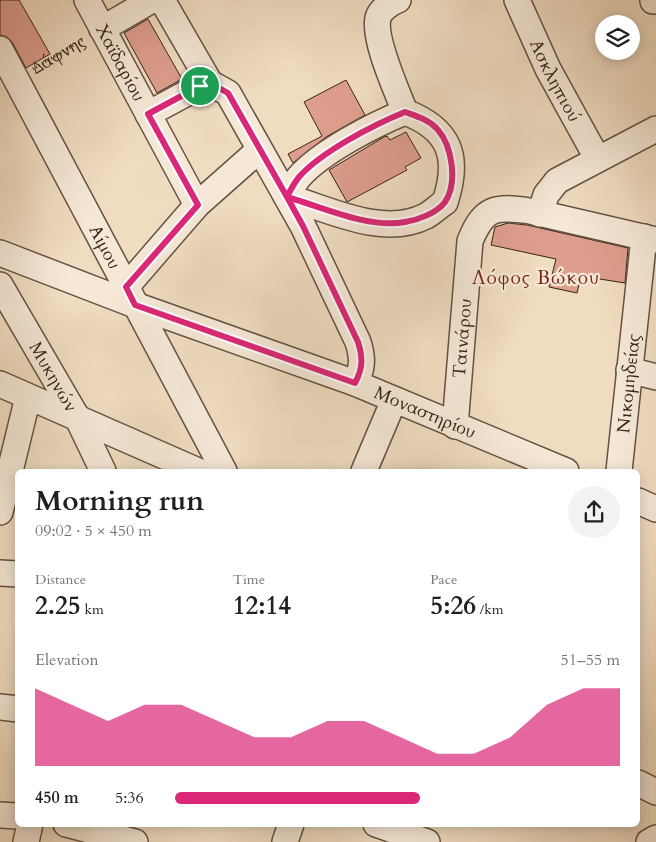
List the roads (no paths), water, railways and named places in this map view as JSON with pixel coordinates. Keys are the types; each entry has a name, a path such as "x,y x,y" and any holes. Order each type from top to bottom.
{"street":[{"name":"Χαϊδαρίου","path":"87,0 198,205"},
{"name":"Δάφνης","path":"102,29 152,0"},
{"path":"162,0 210,83 228,93 303,226 358,342 362,357 361,372 355,383"},
{"path":"398,0 389,4 378,16 377,30 405,112"},
{"name":"Ασκληπιού","path":"517,0 548,69 597,158"},
{"name":"Αίμου","path":"0,50 223,469"},
{"path":"148,114 200,86 210,83"},
{"path":"405,112 424,120 438,130 453,162 451,183 445,202 426,216 405,222 384,224 287,197 298,178 311,165 364,131 405,112"},
{"path":"540,214 546,195 557,181 597,158 656,129"},
{"path":"131,296 198,205 259,150"},
{"path":"445,202 477,223 486,214 497,210 513,208 650,239"},
{"name":"Ταινάρου","path":"455,426 470,241 477,223"},
{"name":"Νικομηδείας","path":"619,469 629,370 650,239"},
{"name":"Μοναστηρίου","path":"0,254 131,296 355,383 561,469"},
{"name":"Μυκηνών","path":"0,285 78,419 102,469"},
{"path":"629,370 656,377"},
{"path":"0,384 193,469"},
{"path":"0,510 28,397"},
{"path":"365,469 394,400"},
{"path":"640,502 656,509"},
{"path":"0,573 15,574"},
{"path":"0,707 15,709"},
{"path":"640,784 656,792"},
{"path":"0,816 15,816"},
{"path":"26,842 29,827"},
{"path":"78,827 135,842"},
{"path":"140,842 144,827"},
{"path":"285,842 290,827"},
{"path":"390,827 427,842"},
{"path":"649,842 656,838"}],"district":[{"name":"Λόφος Βώκου","path":"536,278"}]}
